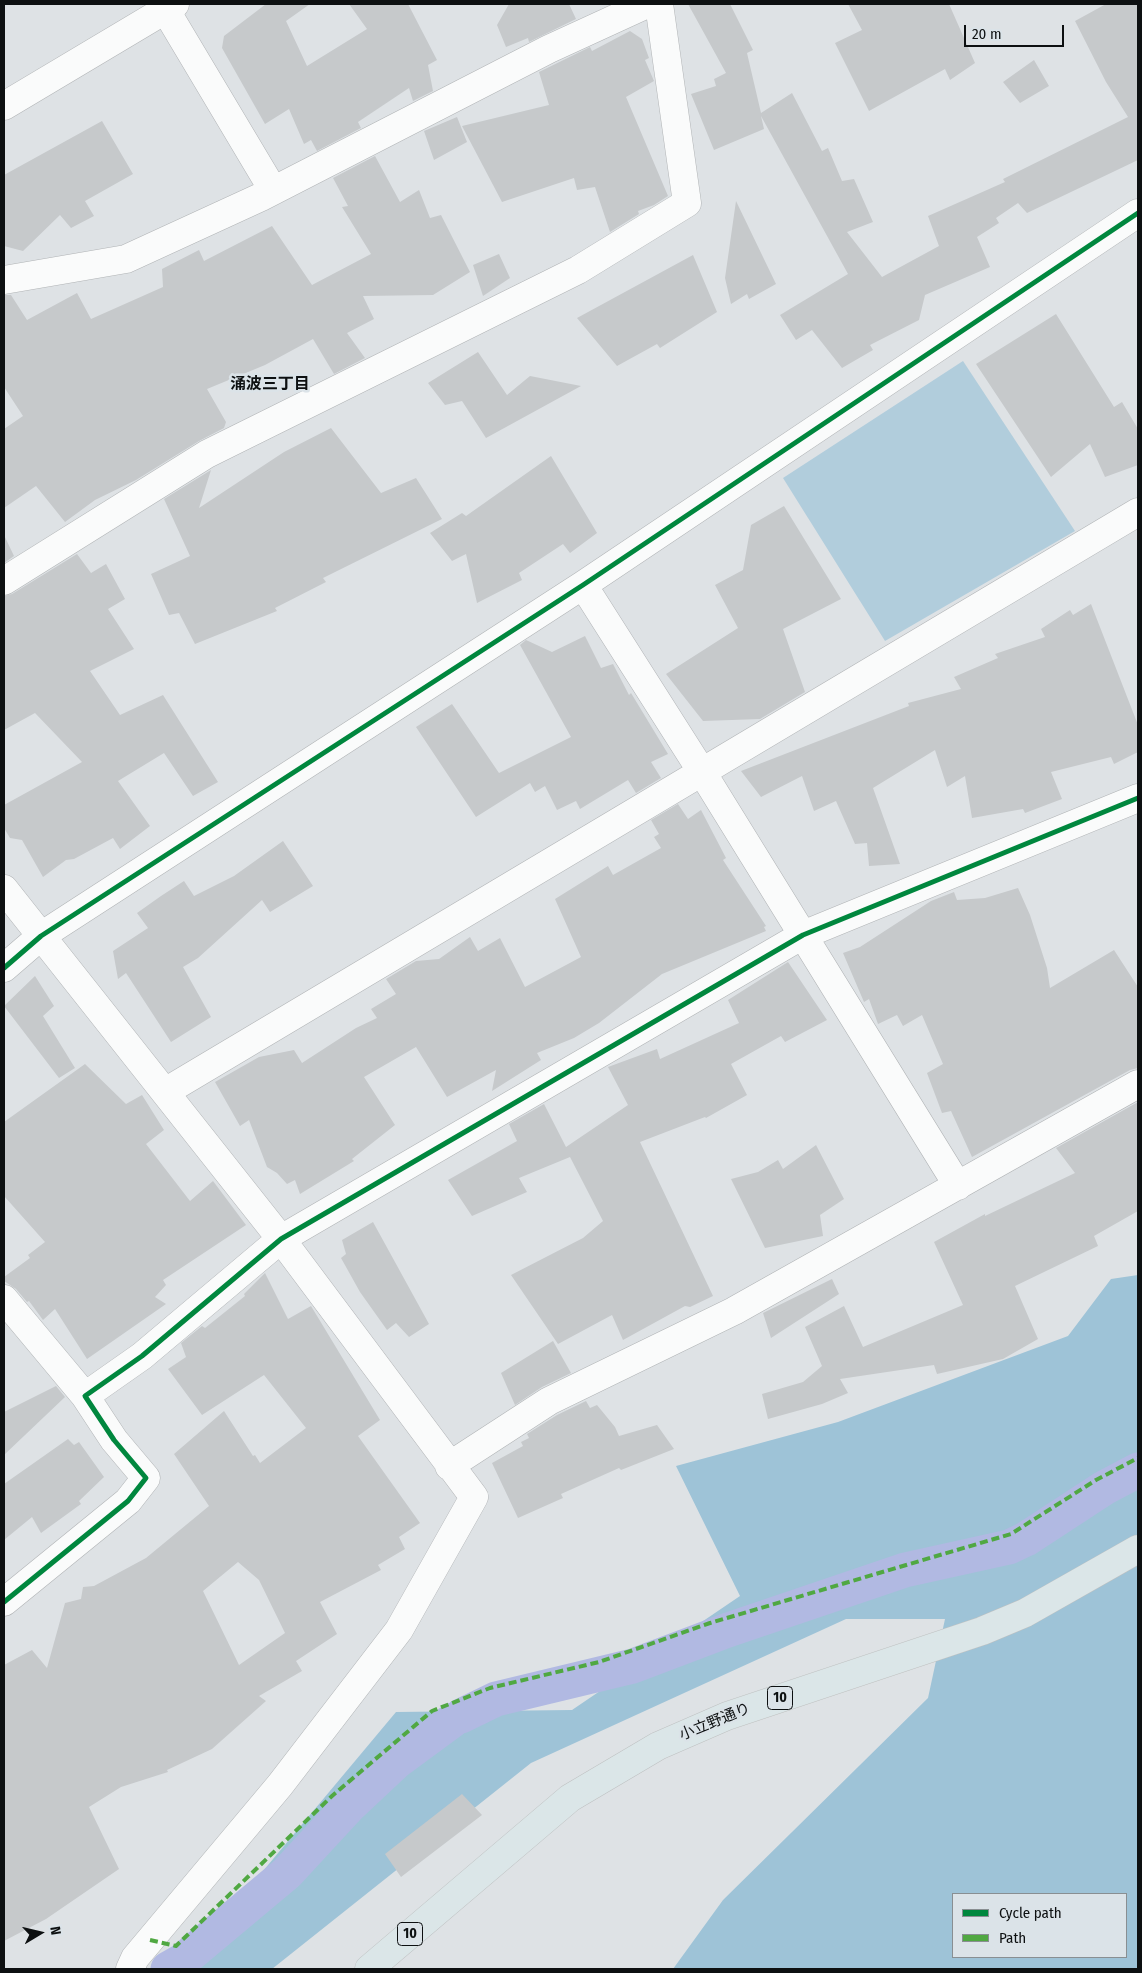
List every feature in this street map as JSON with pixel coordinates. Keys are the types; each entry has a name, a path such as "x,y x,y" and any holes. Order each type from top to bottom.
{"main road":[{"name":"小立野通り","path":"369,1969 570,1798 658,1746 727,1716 982,1631 1025,1613 1138,1549"}],"street":[{"path":"4,280 126,259 274,190 550,49 648,4"},
{"path":"4,581 207,454 578,270 687,202 658,4"},
{"path":"4,106 168,6 274,190"},
{"path":"4,968 41,936 583,585 1138,213"},
{"path":"165,1092 1138,512"},
{"path":"583,585 702,772 958,1186"},
{"path":"84,1396 142,1356 281,1238 803,935 1138,798"},
{"path":"4,889 281,1238 449,1466 474,1497 399,1630 280,1785 140,1952 130,1969"},
{"path":"449,1466 550,1401 734,1310 1138,1084"},
{"path":"4,1299 84,1396 114,1440 146,1478 128,1501 4,1602"}],"shaded area":[{"path":"963,361 1075,531 885,641 783,478"},
{"path":"1138,1275 1138,1969 673,1969 723,1900 928,1698 945,1619 846,1619 531,1763 272,1969 181,1969 396,1712 572,1710 740,1596 676,1466 838,1422 1068,1336 1111,1279"}],"building":[{"path":"266,4 310,4 286,21 307,66 367,29 349,4 408,4 437,60 428,65 433,91 413,101 409,88 358,122 361,128 317,151 311,140 304,144 289,109 265,124 222,48 224,36"},
{"path":"509,4 569,4 576,19 529,42 528,38 506,47 497,25"},
{"path":"688,4 730,4 753,50 747,53 761,113 792,93 822,151 828,148 842,181 854,179 873,222 847,232 882,277 939,246 928,216 1005,182 1003,179 1128,117 1106,82 1075,21 1106,4 1138,4 1138,160 1027,213 1018,203 996,218 999,223 977,237 990,267 925,295 919,320 870,345 873,350 842,368 812,330 796,340 780,315 848,274 761,116 764,129 714,150 691,94 716,86 714,79 726,73"},
{"path":"848,4 949,4 975,63 950,80 945,69 869,111 835,43 862,30"},
{"path":"630,31 642,39 649,58 645,60 654,81 626,97 668,196 654,205 638,211 639,214 610,232 595,187 577,190 574,178 502,202 462,126 549,105 539,72 590,47 592,51"},
{"path":"1034,60 1049,86 1020,103 1003,82"},
{"path":"457,117 467,142 434,160 424,131"},
{"path":"102,121 133,174 85,201 94,216 71,228 60,215 23,251 4,246 4,175"},
{"path":"375,156 400,202 419,190 430,218 441,215 470,272 433,295 363,296 374,319 347,333 365,358 334,374 313,339 265,365 207,389 226,422 224,428 199,441 136,480 95,500 65,522 36,486 4,508 4,429 23,416 4,387 4,295 11,295 27,320 77,293 91,319 163,287 162,269 199,250 204,261 272,226 312,285 371,254 342,207 348,206 333,178"},
{"path":"736,201 776,284 749,299 747,294 731,304 725,278"},
{"path":"499,254 510,278 483,296 473,265"},
{"path":"693,255 717,312 660,348 657,344 617,366 577,318"},
{"path":"1056,314 1114,407 1122,402 1138,429 1138,465 1105,477 1090,444 1051,477 976,364"},
{"path":"478,352 507,395 530,376 581,386 486,438 462,401 445,405 428,383"},
{"path":"331,428 381,493 416,478 442,519 323,578 326,582 275,608 277,611 195,644 179,613 169,615 151,574 190,556 164,499 211,470 199,508 284,452"},
{"path":"551,456 597,533 570,553 563,544 519,573 522,580 477,603 466,554 452,561 430,533 462,513 466,516"},
{"path":"784,506 841,599 783,629 805,692 760,719 703,721 666,674 738,628 715,585 743,570 751,525"},
{"path":"4,535 14,556 4,563"},
{"path":"77,554 91,573 106,564 125,599 108,609 134,649 90,671 120,715 163,695 218,782 193,796 164,753 118,781 150,826 120,849 113,838 74,859 66,860 43,877 22,840 10,838 4,828 4,805 82,762 35,713 4,730 4,596 12,594"},
{"path":"1091,604 1138,725 1138,752 1114,764 1111,757 1051,772 1062,799 1025,813 1023,809 972,818 965,776 947,787 935,750 873,788 900,864 869,866 867,843 855,844 836,801 814,811 802,776 761,797 741,771 909,706 908,703 961,689 954,677 998,658 995,654 1045,637 1041,629 1070,610 1073,615"},
{"path":"585,636 601,668 613,664 629,695 631,693 668,754 651,762 661,778 636,793 628,780 580,809 576,801 557,810 545,786 535,792 530,783 476,817 416,727 452,704 499,773 571,737 520,645 526,640 552,652"},
{"path":"678,804 688,819 701,810 726,858 723,860 766,926 764,927 766,931 662,974 599,1023 574,1038 537,1053 541,1060 492,1091 496,1070 447,1097 416,1047 364,1077 395,1125 352,1159 354,1161 300,1194 295,1180 287,1184 277,1173 267,1167 249,1120 240,1126 215,1082 259,1057 294,1050 302,1063 356,1028 377,1018 371,1009 396,994 386,979 416,961 439,959 470,937 478,951 500,938 525,987 581,957 555,899 608,866 613,875 661,848 654,837 659,834 651,820"},
{"path":"283,841 313,886 270,912 262,900 198,958 183,967 211,1017 171,1042 126,973 118,979 113,951 148,928 137,913 184,881 194,896 234,876"},
{"path":"1018,888 1030,915 1047,968 1050,988 1114,950 1138,987 1138,1068 1130,1070 972,1157 951,1111 942,1113 927,1073 943,1064 922,1015 903,1026 897,1015 878,1024 869,999 864,1002 843,953 860,947 931,901 954,892 957,900 985,898"},
{"path":"788,962 827,1020 785,1042 781,1036 731,1064 747,1095 706,1118 640,1142 713,1296 690,1307 685,1306 623,1340 612,1315 558,1344 511,1275 583,1238 603,1221 570,1157 519,1178 527,1192 472,1216 448,1180 517,1141 509,1124 544,1104 566,1147 628,1105 608,1067 657,1049 660,1059 739,1023 728,1000"},
{"path":"35,976 54,1006 43,1016 75,1068 59,1078 4,1006"},
{"path":"85,1064 126,1104 142,1095 164,1130 146,1144 190,1201 213,1181 246,1225 163,1280 166,1285 155,1297 166,1304 87,1359 55,1309 43,1320 29,1301 27,1302 16,1289 4,1281 4,1277 30,1258 28,1255 45,1242 4,1196 4,1122"},
{"path":"1138,1102 1138,1211 1094,1236 1098,1246 1015,1286 1038,1339 1003,1359 937,1374 934,1365 840,1379 848,1393 822,1404 768,1419 762,1394 803,1382 822,1366 805,1327 844,1306 863,1347 963,1305 934,1242 985,1214 985,1216 1075,1173 1056,1148"},
{"path":"816,1145 844,1199 820,1215 823,1236 765,1248 731,1179 758,1172 778,1160 783,1169"},
{"path":"373,1222 429,1324 409,1337 396,1323 387,1330 360,1292 341,1258 346,1254 342,1240"},
{"path":"265,1273 288,1319 311,1306 380,1420 358,1436 420,1523 399,1537 405,1549 378,1565 381,1570 320,1602 337,1634 296,1661 302,1671 259,1696 266,1701 212,1749 167,1770 168,1772 121,1787 89,1807 119,1869 46,1919 4,1941 4,1665 32,1650 47,1668 65,1603 81,1599 83,1587 94,1586 146,1558 209,1506 174,1454 224,1411 253,1456 255,1455 260,1463 306,1428 264,1375 202,1415 168,1369 186,1357 181,1343 202,1326 205,1328 245,1296 244,1294","holes":["238,1562 259,1580 285,1633 239,1665 203,1591"]},
{"path":"832,1279 839,1294 771,1338 763,1313"},
{"path":"553,1341 571,1373 542,1387 515,1405 501,1373"},
{"path":"56,1386 65,1397 4,1455 4,1412"},
{"path":"586,1401 590,1408 597,1405 615,1427 619,1436 657,1425 674,1449 621,1470 619,1468 561,1494 563,1498 518,1518 492,1463 523,1446 521,1442 529,1438 527,1434 557,1415"},
{"path":"68,1439 74,1445 79,1442 104,1477 79,1501 81,1504 41,1533 32,1517 4,1540 4,1484"},
{"path":"462,1794 482,1815 401,1877 385,1854"}],"waterway":[{"path":"461,1716 496,1699 633,1666 728,1630 905,1570 1009,1547 1026,1539 1104,1488 1138,1470"},
{"path":"168,1969 182,1961 287,1873 348,1807 396,1762 453,1720"}],"marked path":[{"path":"150,1940 176,1946 332,1796 432,1711 490,1688 599,1662 710,1623 1011,1534 1096,1480 1138,1458"}],"cycle path":[{"path":"4,968 41,936 583,585 1138,213"},
{"path":"4,1602 128,1501 146,1478 114,1440 85,1396 142,1356 281,1239 803,935 1138,798"}],"district":[{"name":"涌波三丁目","path":"270,385"}]}
